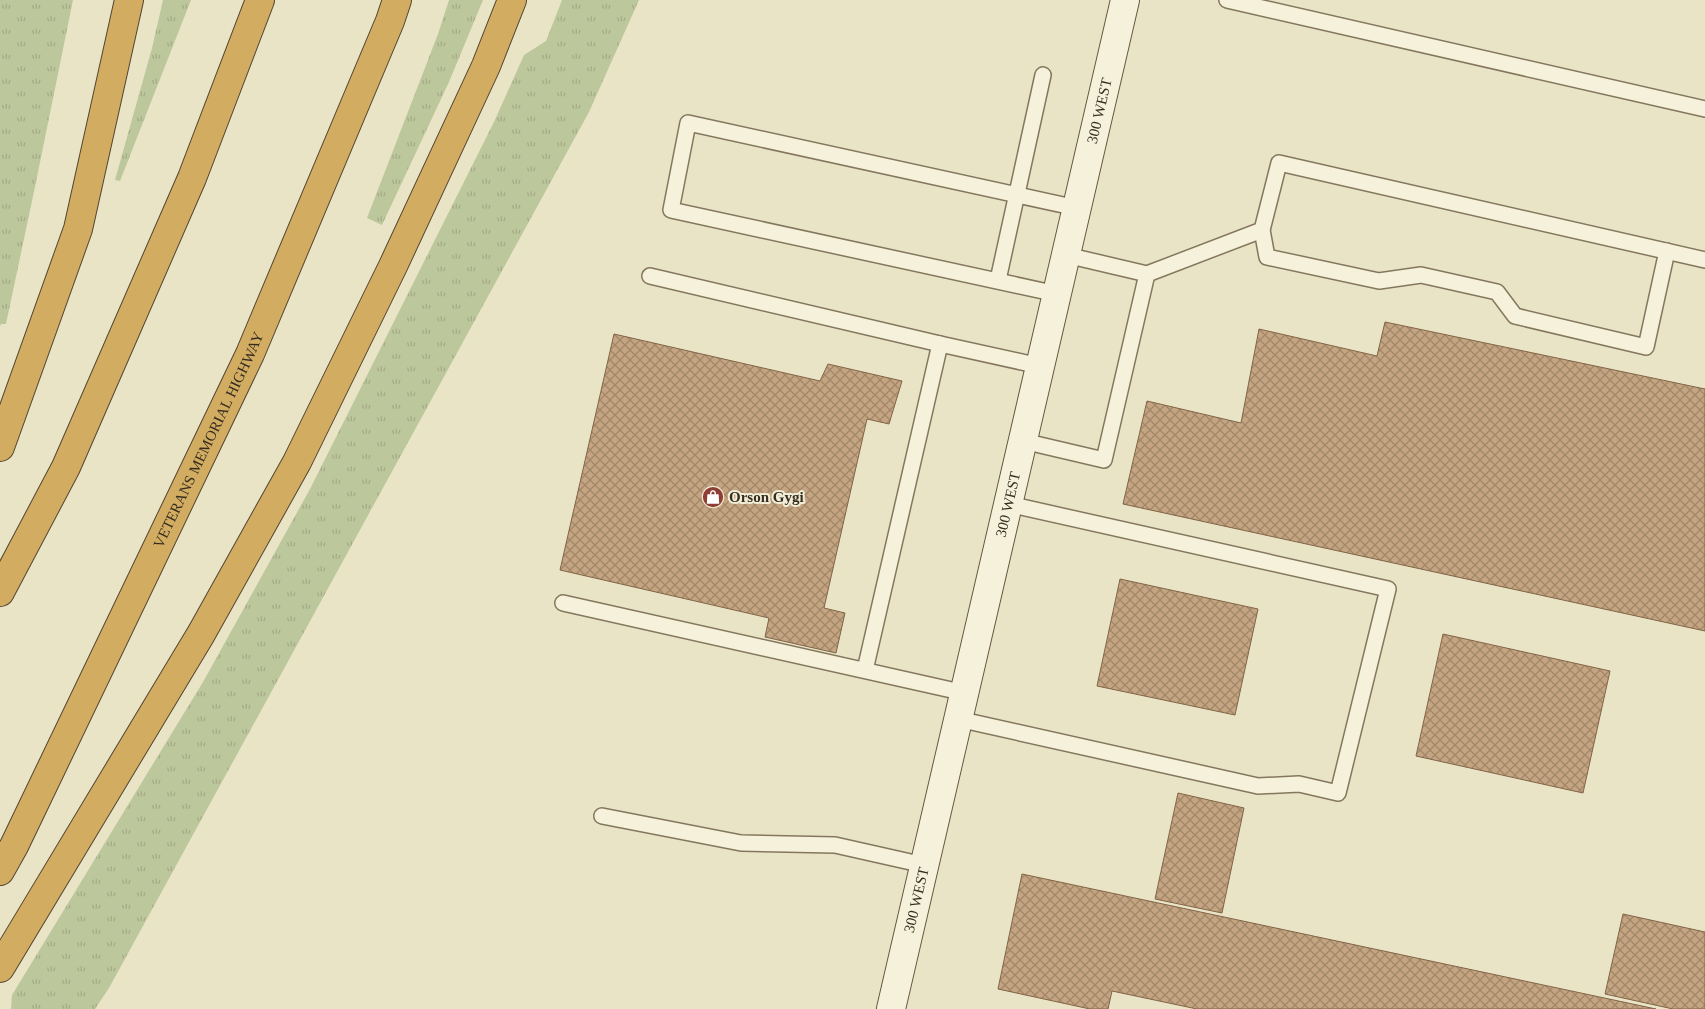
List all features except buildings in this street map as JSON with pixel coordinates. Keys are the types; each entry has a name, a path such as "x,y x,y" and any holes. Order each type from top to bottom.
{"highway":[{"path":"2,442 78,229 129,0"},
{"path":"0,592 66,467 192,178 260,0"},
{"name":"VETERANS MEMORIAL HIGHWAY","path":"0,871 14,846 250,354 390,21 397,0"},
{"path":"0,968 201,634 297,462 393,266 462,118 486,66 512,0"}],"street":[{"name":"300 WEST","path":"891,1009 1125,0"}],"lane":[{"path":"1226,0 1705,109"},
{"path":"998,280 1043,75"},
{"path":"1057,294 671,210 688,123 1077,208"},
{"path":"1668,251 1646,347 1515,316 1497,292 1421,275 1379,281 1267,258 1262,230 1279,163 1668,251 1705,260"},
{"path":"1066,255 1147,274 1262,230"},
{"path":"1023,441 1104,460 1147,274"},
{"path":"650,276 1040,366"},
{"path":"865,670 940,344"},
{"path":"958,719 1258,786 1299,784 1338,793 1388,588 1008,504"},
{"path":"563,603 965,693"},
{"path":"602,816 741,842 835,845 924,865"}],"green space":[{"path":"0,0 73,0 6,324 1,324 0,326"},
{"path":"163,0 191,0 120,181 115,180 152,48"},
{"path":"449,0 483,0 449,82 382,225 367,218 438,34"},
{"path":"562,0 639,0 589,112 109,988 95,1009 11,1009 12,995 203,682 310,489 494,122 524,55 546,41"}],"place":[{"name":"Orson Gygi","path":"713,497"}]}
